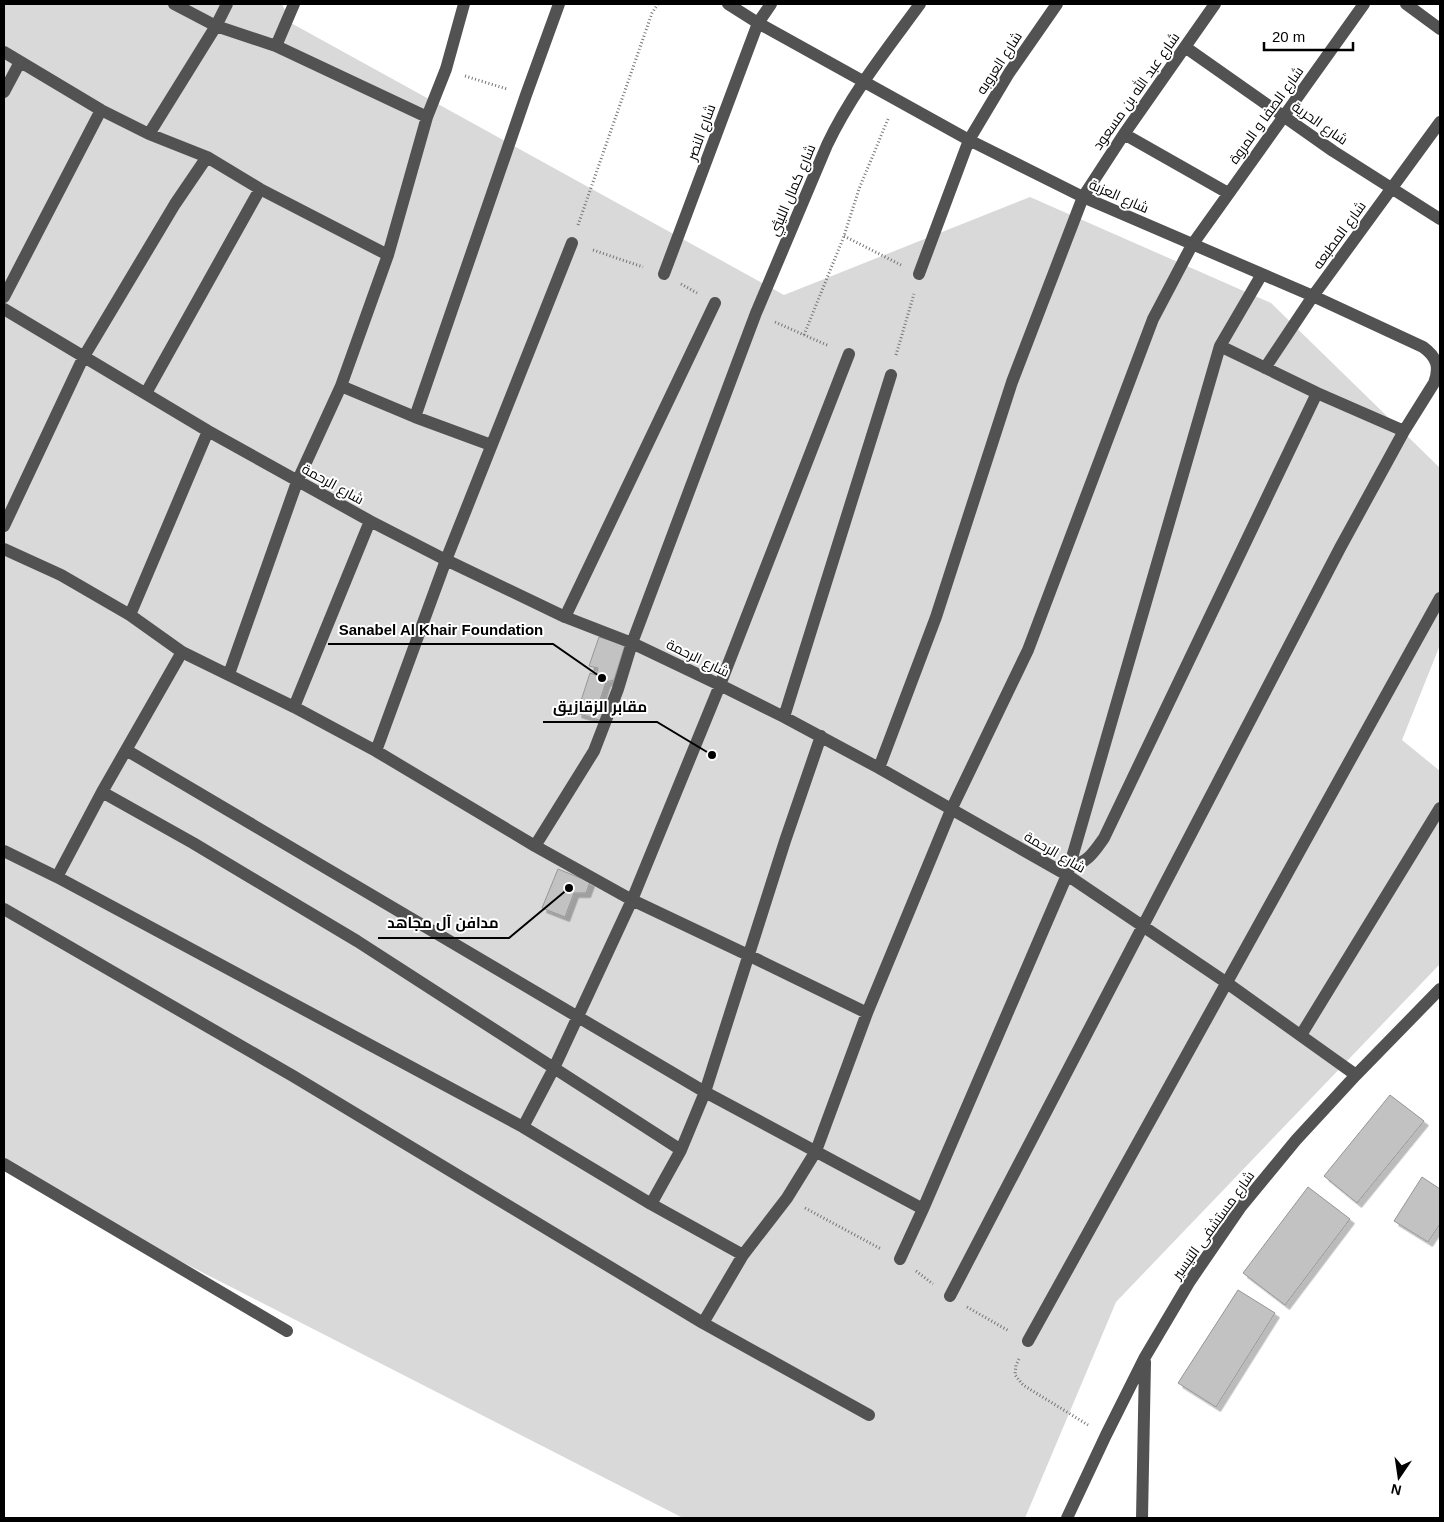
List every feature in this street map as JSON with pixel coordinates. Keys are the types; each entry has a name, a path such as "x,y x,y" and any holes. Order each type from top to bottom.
{"street":[{"path":"174,4 216,26 276,46 426,118"},
{"path":"149,134 216,26 227,4"},
{"path":"276,46 294,4"},
{"path":"230,674 297,482 341,386 388,255 426,118 446,69 464,4"},
{"path":"415,416 559,4"},
{"name":"شارع العزبة","path":"728,4 895,100 969,140 1084,197 1313,296 1430,352 1438,367 1434,383 1404,431 1340,548 950,1296"},
{"name":"شارع النصر","path":"664,274 758,22 771,4"},
{"name":"شارع كمال الليثي","path":"535,846 594,751 618,689 632,643 756,313 837,123 920,4"},
{"name":"شارع العروبه","path":"919,274 969,140 1009,73 1057,4"},
{"name":"شارع عبد الله بن مسعود","path":"879,768 936,618 1012,382 1084,197 1124,134 1216,4"},
{"name":"شارع الصفا و المروة","path":"703,1322 743,1255 787,1198 816,1151 867,1013 951,810 1028,650 1152,319 1192,245 1364,4"},
{"path":"1406,4 1440,29"},
{"name":"شارع الحرية","path":"1185,47 1333,151 1440,219"},
{"path":"4,52 101,110 149,134 207,157 260,189 388,255"},
{"path":"4,92 20,62"},
{"path":"4,297 101,110"},
{"name":"شارع المطبعه","path":"1265,368 1313,296 1440,122"},
{"path":"1124,134 1228,194"},
{"path":"4,526 84,358 175,204 207,157"},
{"path":"146,393 260,189"},
{"path":"376,751 446,560 572,243"},
{"path":"900,1259 1069,869 1220,346 1262,274"},
{"path":"565,617 715,302"},
{"name":"شارع الرحمة","path":"4,309 208,431 370,521 565,617 632,643 720,685 821,736 951,810 1069,869 1143,925 1356,1075"},
{"path":"1220,346 1317,393 1404,431"},
{"path":"523,1127 554,1068 632,900 720,685 848,354"},
{"path":"784,717 891,375"},
{"path":"341,386 491,445"},
{"path":"1069,869 1085,860 1104,838 1317,393"},
{"path":"130,615 208,431"},
{"path":"294,707 370,521"},
{"path":"4,549 61,575 130,615 182,652 230,674 376,751 535,846 632,900 867,1013"},
{"path":"1028,1341 1440,598"},
{"path":"57,877 102,792 182,652"},
{"path":"651,1204 681,1150 705,1092 785,841 821,736"},
{"path":"126,750 705,1092 923,1209"},
{"path":"102,792 193,843 349,936 681,1150"},
{"path":"1301,1035 1440,808"},
{"path":"4,851 57,877 523,1127 651,1204 743,1255"},
{"path":"4,909 293,1076 703,1322 870,1415"},
{"name":"شارع مستشفى التيسير","path":"1067,1518 1145,1356 1190,1281 1240,1208 1296,1140 1440,989"},
{"path":"4,1164 288,1331"},
{"path":"1142,1518 1145,1356"}],"path":[{"path":"658,4 652,13 572,243 664,274 715,302"},
{"path":"446,69 526,95"},
{"path":"804,335 844,236 859,189 895,100"},
{"path":"844,236 919,274 891,375"},
{"path":"756,313 848,354"},
{"path":"787,1198 900,1259 950,1296 983,1317 1028,1341 1016,1365 1015,1375 1022,1385 1106,1435"}],"shaded area":[{"path":"4,4 282,4 291,23 784,295 1030,197 1271,303 1440,468 1440,645 1402,740 1440,771 1440,964 1116,1302 1025,1518 683,1518 4,1171"}],"building":[{"path":"599,637 625,645 614,680 606,682 600,700 608,702 602,721 577,713 590,673 596,675 598,668 589,666"},
{"path":"558,869 590,882 586,893 574,893 565,917 542,908"},
{"path":"1390,1095 1424,1121 1357,1203 1324,1176"},
{"path":"1422,1177 1440,1189 1440,1224 1428,1242 1394,1221"},
{"path":"1308,1187 1350,1219 1285,1305 1243,1273"},
{"path":"1238,1290 1275,1313 1216,1407 1178,1383"}],"place":[{"name":"Sanabel Al Khair Foundation","path":"602,678"},
{"name":"مقابر الزقازيق","path":"712,755"},
{"name":"مدافن آل مجاهد","path":"569,888"}]}
